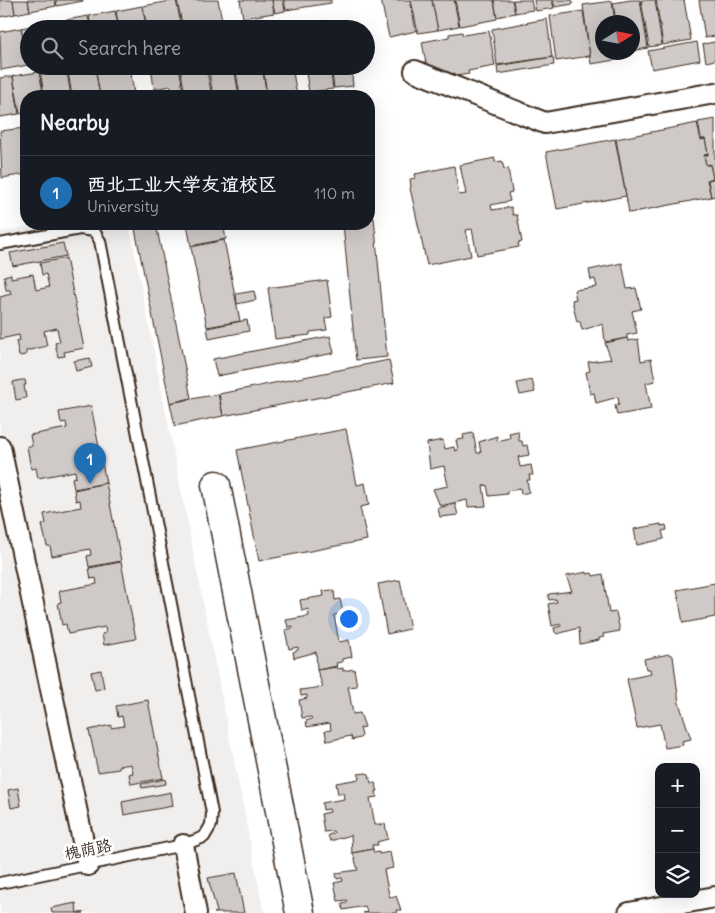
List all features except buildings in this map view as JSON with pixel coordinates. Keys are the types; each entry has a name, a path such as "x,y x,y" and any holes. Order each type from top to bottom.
{"main road":[{"path":"216,485 300,913"}],"street":[{"path":"415,72 545,123 715,93"},
{"path":"0,447 88,865"},
{"path":"182,845 196,913"},
{"path":"629,913 715,897"}],"lane":[{"name":"槐荫路","path":"0,244 75,230"},
{"name":"槐荫路","path":"0,883 182,845 204,837 210,825 212,813 100,241 94,231 87,230"}],"shaded area":[{"path":"20,228 20,230 130,230 264,913 0,913 0,232"}],"place":[{"name":"西北工业大学友谊校区","path":"90,484"}]}
